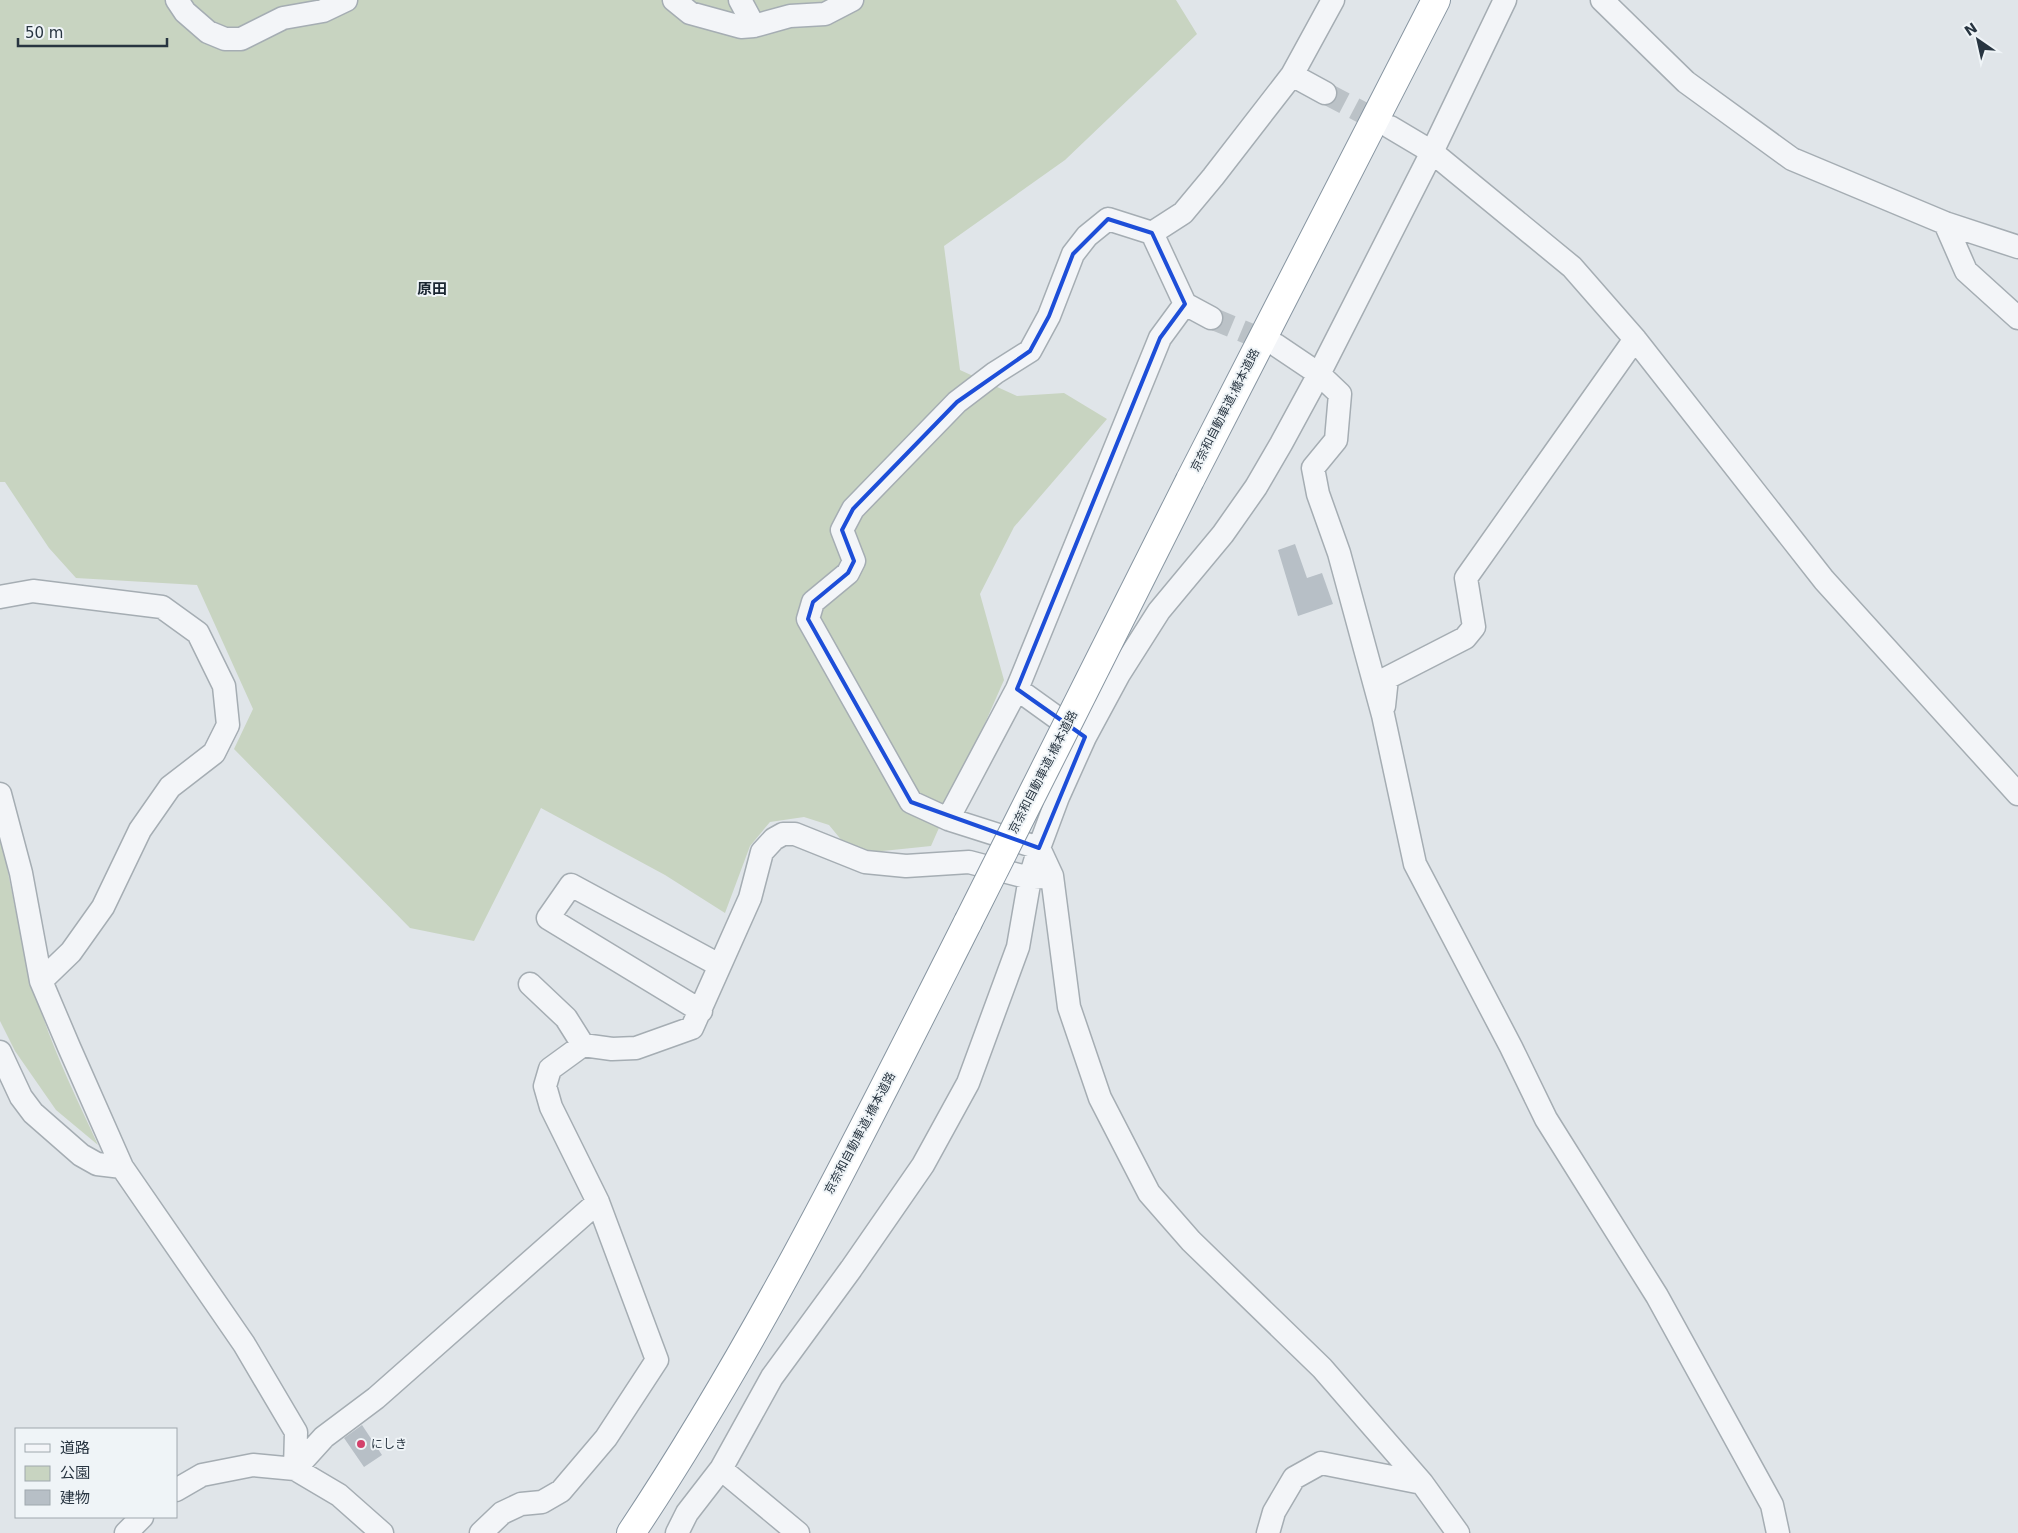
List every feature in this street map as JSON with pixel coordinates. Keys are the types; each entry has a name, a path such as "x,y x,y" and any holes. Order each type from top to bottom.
{"highway":[{"name":"京奈和自動車道;橋本道路","path":"631,1533 663,1485 750,1341 968,922 1190,480 1436,0"}],"street":[{"path":"177,0 185,12 208,32 225,38 241,39 283,18 323,11 346,0"},
{"path":"674,0 690,13 740,27 754,26 790,16 825,14 852,0"},
{"path":"740,0 754,26"},
{"path":"1152,233 1182,213 1213,177 1292,75 1333,0"},
{"path":"1458,1533 1422,1483 1322,1368 1191,1241 1149,1193 1100,1098 1069,1007 1041,877 1040,848 1058,797 1085,737 1120,674 1160,611 1223,534 1256,487 1319,374 1432,152 1505,0"},
{"path":"1602,0 1686,82 1792,159 1945,223 2018,247"},
{"path":"1292,75 1325,93"},
{"path":"1390,127 1432,152 1572,267 1635,339 1824,580 2018,794"},
{"path":"1040,848 948,819 911,802 808,619 813,602 848,574 854,561 842,530 853,509 957,402 995,373 1030,351 1049,316 1072,254 1087,236 1108,219 1152,233 1185,304 1211,318"},
{"path":"1945,223 1966,271 2018,318"},
{"path":"948,819 1017,689 1124,421 1160,338 1185,304"},
{"path":"1383,715 1387,678 1465,638 1474,627 1466,578 1635,339"},
{"path":"1276,346 1319,374 1340,394 1340,413 1336,440 1313,468 1318,494 1338,553 1383,715 1415,864 1511,1047 1546,1119 1657,1296 1772,1505 1778,1533"},
{"path":"0,597 33,591 162,607 198,633 224,686 228,725 214,753 170,787 140,830 103,908 71,952 41,981"},
{"path":"1017,689 1085,737"},
{"path":"0,794 21,873 41,981 122,1167 244,1344 275,1395 296,1432 294,1469"},
{"path":"481,1533 502,1513 521,1504 542,1502 561,1491 606,1438 657,1360 598,1202 550,1107 545,1086 550,1069 583,1045 612,1049 636,1048 692,1028 750,898 762,852 774,839 784,834 795,834 865,862 906,866 969,862 1041,877"},
{"path":"678,1533 687,1513 721,1469 772,1377 851,1269 923,1165 968,1083 1041,877"},
{"path":"701,1010 548,918 571,885 719,965"},
{"path":"530,984 566,1018 583,1045"},
{"path":"0,1052 21,1097 33,1113 81,1155 97,1164 122,1167"},
{"path":"294,1469 324,1437 376,1398 598,1202"},
{"path":"1268,1533 1274,1512 1294,1478 1321,1462 1422,1483"},
{"path":"178,1489 202,1475 253,1465 294,1469 340,1495 382,1533"},
{"path":"721,1469 798,1533"},
{"path":"126,1533 141,1518"}],"highlighted area":[{"path":"1108,219 1152,233 1185,304 1160,338 1017,689 1085,737 1039,848 911,802 808,619 813,602 848,573 854,561 842,530 853,509 957,402 1030,351 1049,316 1073,254"}],"green space":[{"path":"0,0 1176,0 1197,34 1065,160 944,246 960,370 1017,396 1064,393 1107,419 1014,527 980,594 1004,680 931,846 873,852 843,842 829,825 804,817 770,822 750,846 725,913 665,875 541,808 474,941 410,928 234,749 253,709 197,585 76,578 49,548 5,482 0,482"},
{"path":"0,832 23,945 41,1011 60,1062 98,1145 56,1110 15,1051 0,1021"}],"building":[{"path":"1295,544 1307,578 1322,573 1333,604 1298,616 1278,550"},
{"name":"にしき","path":"362,1425 382,1455 364,1467 344,1438"}],"tunnel":[{"path":"1325,93 1390,127"},
{"path":"1211,318 1276,345"}],"place":[{"name":"にしき","path":"361,1444"}],"district":[{"name":"原田","path":"432,289"}]}
